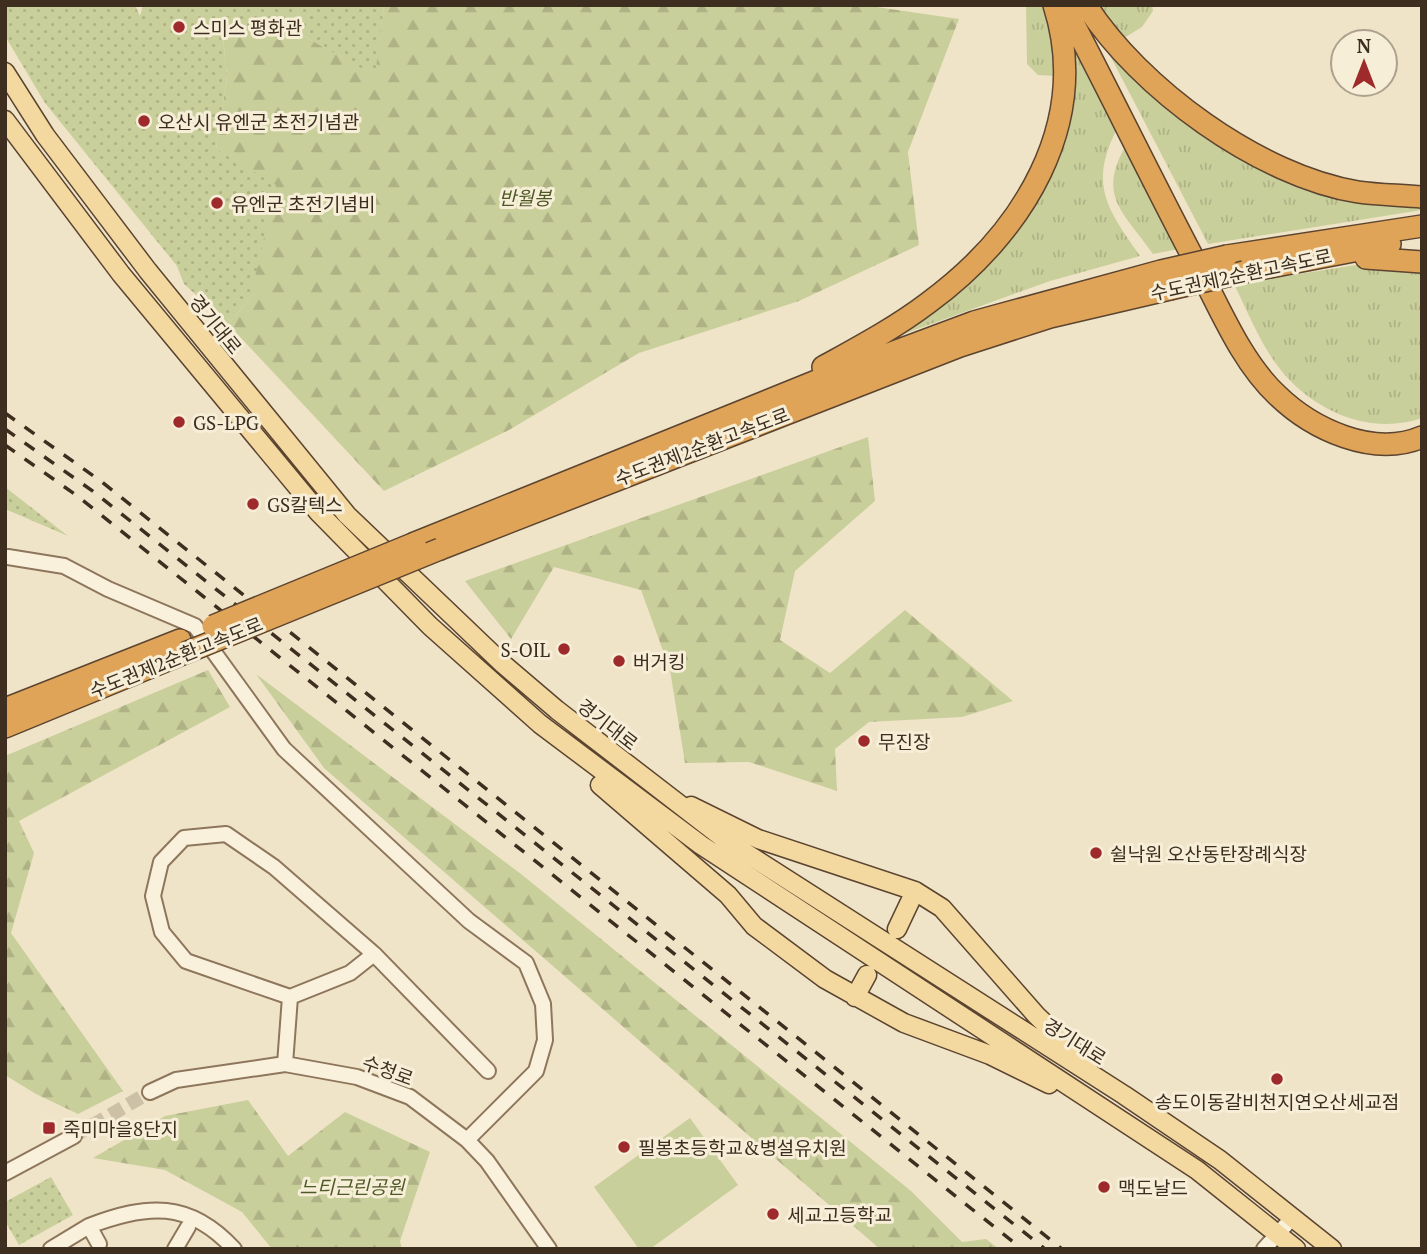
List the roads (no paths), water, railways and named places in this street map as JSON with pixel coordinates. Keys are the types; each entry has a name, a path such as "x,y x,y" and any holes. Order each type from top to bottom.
{"highway":[{"path":"609,466 664,439 794,384 862,345 929,303 995,243 1019,213 1037,181 1053,147 1062,112 1063,43 1054,5"},
{"path":"1064,5 1242,350 1276,395 1314,423 1340,435 1368,443 1391,444 1422,437"},
{"path":"1075,5 1254,349 1284,388 1310,410 1365,432 1389,434 1422,426"},
{"path":"1086,5 1139,71 1180,106 1230,140 1290,169 1356,191 1422,197"},
{"name":"수도권제2순환고속도로","path":"5,709 440,549 960,346 1166,280 1227,256 1422,226"},
{"name":"수도권제2순환고속도로","path":"5,727 415,543 824,379 974,323 1166,280 1244,272 1422,239"},
{"path":"1319,256 1402,258 1422,262"}],"main road":[{"name":"경기대로","path":"5,72 45,135 148,271 347,515 503,664 674,802 727,841 1220,1160 1332,1249"},
{"name":"경기대로","path":"5,120 121,274 319,513 430,626 573,749 701,845 1197,1170 1296,1249"},
{"path":"573,749 586,772 728,895 754,926 784,951 855,997 904,1023 990,1055 1097,1105"},
{"path":"674,802 698,807 758,839 915,891 942,908 1036,1015 1110,1087"},
{"path":"897,929 915,891"},
{"path":"855,997 867,975"}],"street":[{"path":"8,556 64,566 108,589 195,626 284,748 469,921 526,963 543,1004 545,1040 536,1071 467,1140"},
{"path":"374,954 350,973 290,997 186,961 162,932 153,896 161,862 184,838 226,834 274,867 374,954 488,1071"},
{"path":"285,1064 290,997"},
{"name":"수청로","path":"150,1092 176,1080 285,1064 357,1077 410,1097 467,1140 487,1161 549,1249"},
{"path":"5,1173 74,1136"},
{"path":"51,1249 89,1226 123,1213 175,1210 208,1223 234,1249"},
{"path":"1264,1249 1293,1217"},
{"path":"89,1226 99,1244"},
{"path":"175,1249 188,1227"}],"tunnel":[{"path":"74,1136 150,1092"}],"railway":[{"path":"5,413 102,482 1062,1249"},
{"path":"5,429 94,492 1045,1249"},
{"path":"5,445 76,495 1022,1249"}],"place":[{"name":"스미스 평화관","path":"179,27"},
{"name":"오산시 유엔군 초전기념관","path":"144,121"},
{"name":"유엔군 초전기념비","path":"217,203"},
{"name":"GS-LPG","path":"179,422"},
{"name":"GS칼텍스","path":"253,504"},
{"name":"S-OIL","path":"564,649"},
{"name":"버거킹","path":"619,661"},
{"name":"무진장","path":"864,741"},
{"name":"쉴낙원 오산동탄장례식장","path":"1096,853"},
{"name":"송도이동갈비천지연오산세교점","path":"1277,1079"},
{"name":"죽미마을8단지","path":"49,1128"},
{"name":"필봉초등학교&병설유치원","path":"624,1147"},
{"name":"맥도날드","path":"1104,1187"},
{"name":"세교고등학교","path":"773,1214"}],"park label":[{"name":"반월봉","path":"525,197"},
{"name":"느티근린공원","path":"352,1186"}]}
